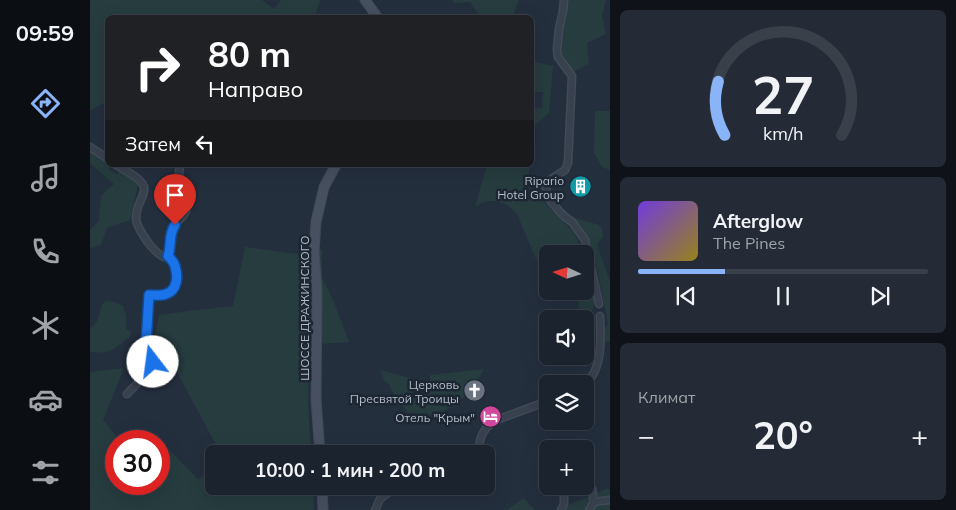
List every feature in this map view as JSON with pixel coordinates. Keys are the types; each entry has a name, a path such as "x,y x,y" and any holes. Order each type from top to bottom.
{"main road":[{"path":"365,0 376,15"},
{"name":"ШОССЕ ДРАЖИНСКОГО","path":"319,445 316,399 317,290 314,252 316,222 324,187 335,167"},
{"path":"322,495 323,510"}],"street":[{"path":"564,0 564,11 559,29 557,50 558,57 572,76 568,163 564,170 547,182 546,187 549,199 558,211 572,222 585,240 599,304"},
{"path":"90,147 105,157"},
{"path":"119,167 142,184 144,192 136,220 137,227 158,254 164,257 168,256"},
{"path":"168,256 172,230 186,211 186,201 179,176 180,167"},
{"path":"126,394 152,368 153,362 146,344 149,295 167,294 173,290 176,284 175,264 168,256"},
{"path":"593,375 601,343 600,316"},
{"path":"479,445 479,440 488,425 539,404"},
{"path":"375,510 380,499 385,495"},
{"path":"561,510 564,504 564,495"},
{"path":"589,510 594,502 593,495"},
{"path":"594,502 610,500"}],"green space":[{"path":"90,0 262,0 274,9 281,0 320,0 316,13 312,15 105,15 105,102 90,111"},
{"path":"452,0 519,0 513,15 479,15 470,2 454,3"},
{"path":"568,0 606,0 602,15 606,34 587,43 589,64 573,72 560,55 560,42"},
{"path":"534,62 553,66 549,113 534,126 534,109 542,108 543,92 534,92"},
{"path":"595,111 610,111 610,170 602,167 594,153"},
{"path":"90,151 105,162 105,167 109,167 117,174 121,170 138,185 130,220 107,228 101,245 90,248 90,230 99,221 101,196 114,184 90,163"},
{"path":"486,167 529,167 529,176 522,195 539,195 571,230 580,245 539,245 539,266 517,214 507,205 497,201 486,201 475,207"},
{"path":"572,217 596,224 602,228 603,237 597,244 610,282 610,341 602,341 602,332 608,324 594,259 594,245 590,245 581,227"},
{"path":"245,247 311,256 308,403 310,445 216,445 178,374 153,348 159,315 233,306"},
{"path":"319,248 322,250 322,278 334,302 349,342 320,344 318,297"},
{"path":"594,295 595,299 592,310 579,310 578,300 594,300"},
{"path":"107,301 123,306 126,316 126,329 131,332 129,338 112,350 90,352 90,329 97,322 102,304"},
{"path":"124,368 103,420 112,430 105,430 105,495 170,495 170,450 198,479 205,475 205,495 313,495 314,510 90,510 90,372"},
{"path":"484,369 468,392 456,404 444,411 438,419 432,415 408,413 394,395 389,384 384,380 380,370 410,378 412,394 431,393 430,375"},
{"path":"608,488 610,491 610,510 565,510 569,505"},
{"path":"524,498 535,510 508,510 508,509"}],"place":[{"name":"Ripario Hotel Group","path":"580,187"},
{"name":"Церковь Пресвятой Троицы","path":"475,391"},
{"name":"Отель \"Крым\"","path":"491,417"}],"route":[{"path":"153,362 146,344 149,295 167,294 173,290 176,284 175,264 168,256 170,236 175,225"}]}
